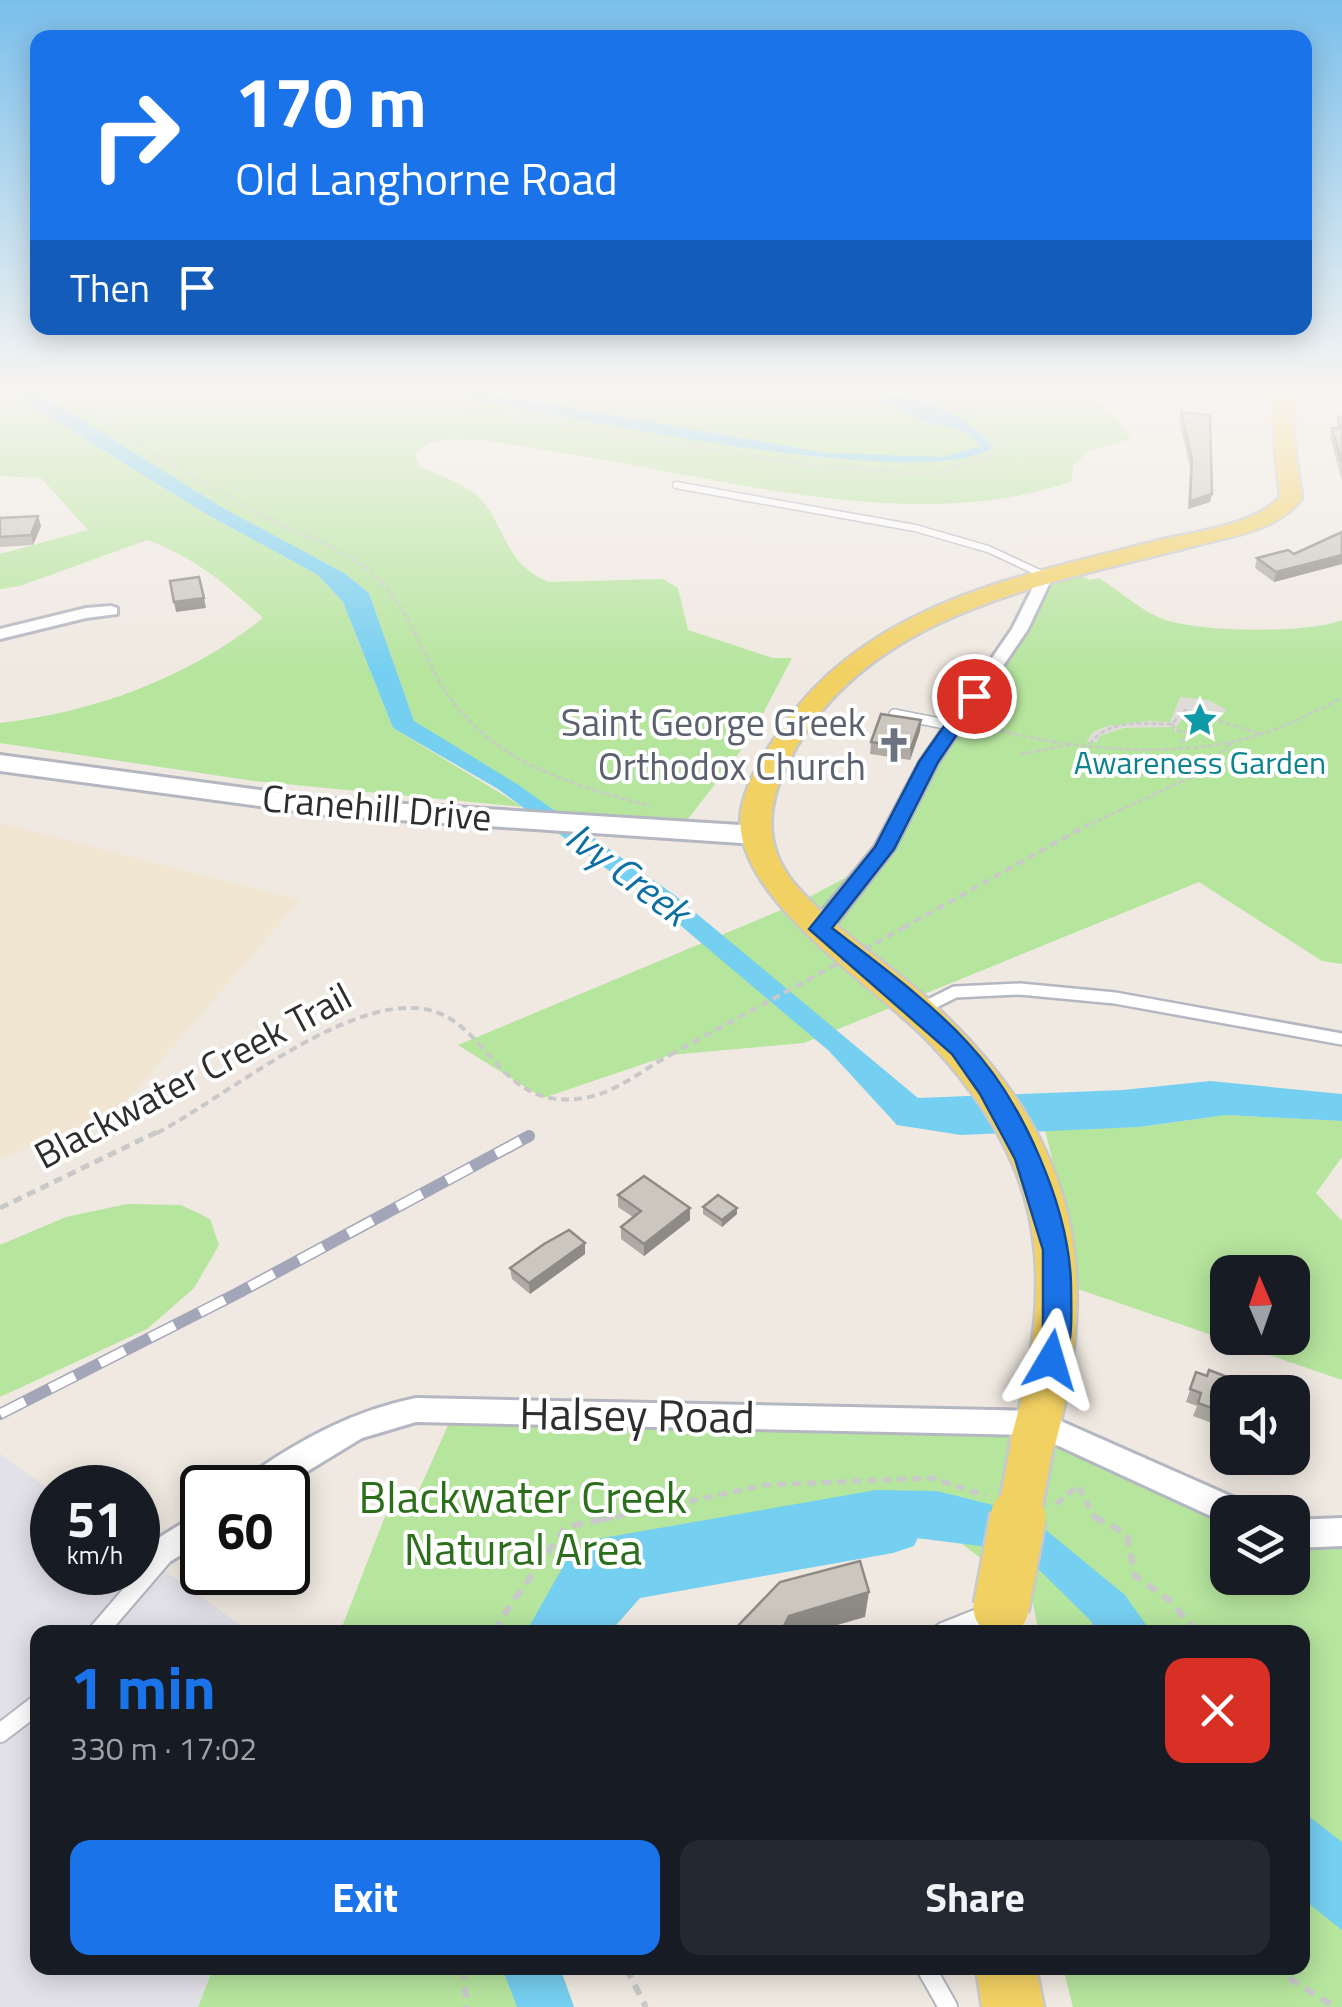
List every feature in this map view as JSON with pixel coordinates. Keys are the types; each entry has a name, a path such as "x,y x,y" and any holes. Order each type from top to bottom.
{"main road":[{"path":"999,1620 1057,1329 1056,1250 1028,1159 990,1090 960,1049 920,1010 820,929 770,871 760,854 755,818 765,776 802,717 849,666 901,628 934,612 1046,577 1271,517 1291,498 1289,485"},
{"name":"Cranehill Drive","path":"0,763 326,807 468,818 663,818 756,835"},
{"path":"1007,1975 1013,2007"}],"street":[{"path":"820,929 884,849 953,727 1020,629 1046,577"},
{"path":"0,634 86,613 111,611"},
{"name":"Halsey Road","path":"286,1465 382,1415 416,1410 1035,1434"},
{"path":"1035,1434 1210,1503"},
{"path":"1310,1533 1342,1532"},
{"path":"171,1547 180,1540"}],"lane":[{"path":"676,485 915,528 988,549 1046,577"},
{"path":"894,714 953,727"},
{"path":"920,1010 955,992 1020,990 1115,998 1342,1039"},
{"path":"104,1625 171,1547"},
{"path":"0,1732 30,1710"},
{"path":"930,1975 948,2007"}],"path":[{"path":"210,485 357,562 382,582 448,696 478,732 530,768 663,818"},
{"path":"953,727 1074,744 1185,746 1233,742 1262,734 1342,698"},
{"path":"1090,744 1096,734 1110,727 1172,724 1185,710 1262,734"},
{"path":"1172,724 1176,730 1188,733 1189,739 1182,741 1185,746"},
{"path":"903,928 1115,810 1200,771 1224,755 1233,742"},
{"path":"1020,754 1074,744"},
{"path":"1130,745 1133,752"},
{"name":"Blackwater Creek Trail","path":"0,1208 162,1130 295,1048 380,1010 410,1006 437,1010 461,1026 522,1092 567,1101 592,1097 903,928"},
{"path":"498,1625 566,1527 766,1485 933,1478 1000,1498"},
{"path":"1043,1503 1056,1504 1078,1486 1095,1519 1127,1534 1134,1575 1169,1600 1191,1625"},
{"path":"464,1975 467,2007"},
{"path":"630,1975 646,2007"},
{"path":"1284,1975 1335,2007"}],"shaded area":[{"path":"1180,697 1208,700 1227,710 1199,725 1183,719 1176,727 1179,732 1174,727 1124,728 1100,736 1097,742 1086,742 1093,732 1107,726 1170,722"},
{"path":"0,823 300,900 122,1106 0,1160"},
{"path":"0,1454 30,1475 30,1595 160,1595 160,1568 180,1582 180,1595 198,1595 240,1625 30,1625 30,1975 209,1975 198,2007 0,2007"}],"green space":[{"path":"47,485 159,485 318,575 343,602 393,728 523,807 254,781 0,743 0,723 71,710 139,689 204,658 263,618 195,563 147,540 20,586 0,589 0,554 88,530"},
{"path":"186,485 461,485 487,507 522,564 549,582 663,579 678,588 688,630 773,658 792,658 749,740 688,819 556,812 414,721 369,593 344,573"},
{"path":"740,485 1061,485 1018,496 933,504 811,496"},
{"path":"1072,571 1090,580 1099,578 1158,617 1196,626 1304,628 1342,620 1342,964 1322,961 1199,882 804,1043 670,1055 543,1098 458,1045 798,903 873,863 1044,578"},
{"path":"1226,1115 1342,1121 1342,1157 1316,1193 1342,1221 1342,1380 1269,1355 1310,1355 1310,1255 1210,1255 1210,1334 1078,1289 1072,1239 1045,1130 1139,1127"},
{"path":"127,1204 181,1205 210,1219 219,1245 194,1288 147,1329 0,1397 0,1245 66,1217"},
{"name":"Blackwater Creek Natural Area","path":"454,1412 1038,1423 1210,1502 1210,1595 1310,1595 1310,1537 1342,1542 1342,2007 1073,2007 1065,1975 1310,1975 1310,1625 1037,1625 1031,1596 958,1541 863,1534 623,1573 576,1625 343,1625 386,1514 419,1490"},
{"path":"210,1975 563,1975 574,2007 198,2007"}],"water":[{"name":"Ivy Creek","path":"159,485 186,485 344,573 369,593 414,721 517,784 673,894 918,1098 1123,1090 1210,1081 1342,1094 1342,1121 1226,1115 1139,1127 961,1135 897,1125 829,1051 661,909 498,789 393,728 343,602 318,575"},
{"path":"876,1490 937,1491 1025,1513 1125,1595 1146,1625 1092,1625 1020,1551 885,1534 781,1535 609,1573 569,1625 530,1625 569,1556 597,1539"},
{"path":"1310,1817 1342,1842 1342,1930 1310,1905"},
{"path":"505,1975 563,1975 574,2007 517,2007"}],"building":[{"path":"1191,485 1212,485 1212,494 1190,501"},
{"path":"38,516 31,535 0,537 0,518"},
{"path":"1342,532 1342,555 1276,572 1257,558 1288,550 1294,554"},
{"path":"199,577 204,598 174,602 170,581"},
{"path":"881,714 921,720 911,748 871,742"},
{"path":"644,1176 690,1208 644,1244 621,1227 641,1211 618,1195"},
{"path":"718,1195 737,1208 722,1220 703,1207"},
{"path":"569,1230 585,1243 529,1283 510,1268 544,1244"},
{"path":"1209,1370 1222,1375 1210,1375 1210,1407 1198,1403 1201,1393 1190,1389 1196,1372 1207,1376"},
{"path":"860,1561 869,1592 789,1616 784,1625 739,1625 780,1582"}],"waterway":[{"path":"576,1625 623,1573 893,1527"}],"railway":[{"path":"0,1414 238,1293 529,1136"}],"place":[{"name":"Awareness Garden","path":"1200,720"},
{"name":"Saint George Greek Orthodox Church","path":"894,745"}],"route":[{"path":"974,696 929,762 884,849 820,929 920,1010 960,1049 990,1090 1028,1159 1045,1204 1056,1250 1057,1329 1051,1360"}]}
